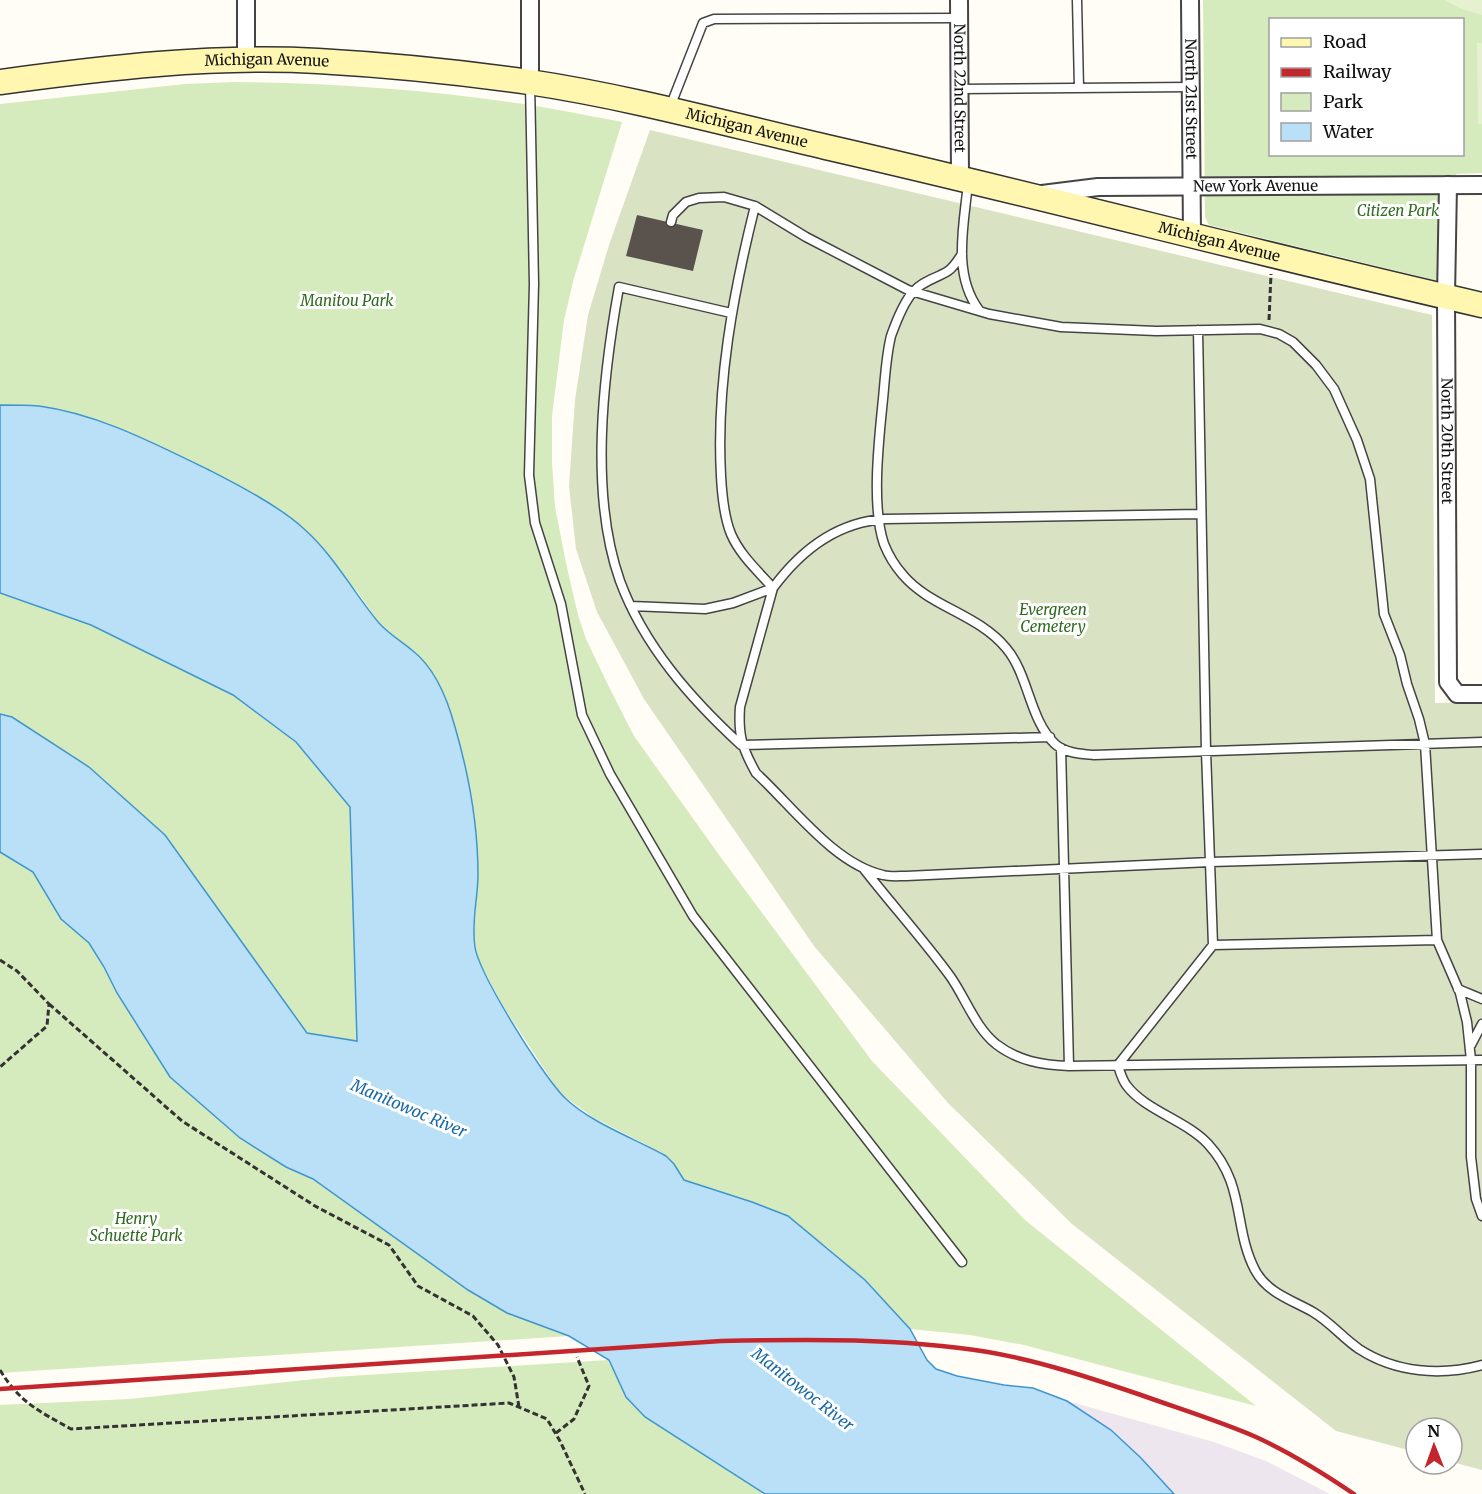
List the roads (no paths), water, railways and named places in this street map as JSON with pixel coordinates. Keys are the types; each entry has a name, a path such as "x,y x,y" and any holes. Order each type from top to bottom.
{"street":[{"path":"246,0 246,60"},
{"path":"530,0 530,82"},
{"name":"North 22nd Street","path":"958,0 959,89 964,179"},
{"name":"North 21st Street","path":"1190,0 1192,235"},
{"name":"Michigan Avenue","path":"0,82 117,69 246,60 375,65 530,82 641,103 1482,305"},
{"name":"North 20th Street","path":"1448,185 1446,297 1448,682 1457,694 1482,694"},
{"name":"New York Avenue","path":"1031,195 1098,187 1482,185"}],"lane":[{"path":"1077,0 1079,88"},
{"path":"669,111 703,23 714,19 959,18"},
{"path":"530,82 534,284 529,475 535,523 561,604 582,715 610,774 693,916 962,1262"},
{"path":"959,89 1191,87"},
{"path":"964,179 962,254 965,285 971,300 979,311"},
{"path":"671,222 678,208 686,202 699,198 724,197 755,206 806,237 883,278 913,291 979,311 1061,327 1156,331 1269,330 1293,342 1316,365 1334,389 1357,440 1370,479 1384,614 1400,655 1425,744 1437,940 1458,988 1467,1022 1471,1060 1471,1156 1482,1216"},
{"path":"755,206 740,264 731,313 720,455 730,532 738,548 773,588"},
{"path":"962,254 947,272 923,283 913,291 891,338 884,383 878,464 879,519 884,543 912,585 988,631 1006,648 1017,667 1035,710 1050,737 1061,748 1094,754 1482,742"},
{"path":"731,313 619,286 608,364 602,452 603,490 613,556 620,581 631,606 674,675 701,707 741,745 756,773 836,852 864,869 884,875 906,876 1210,862 1482,854"},
{"path":"1118,1065 1213,945 1206,751 1198,330"},
{"path":"741,745 740,706 773,588 795,562 825,539 856,523 879,519 1201,514"},
{"path":"631,606 675,609 718,608 773,588"},
{"path":"741,745 1050,737"},
{"path":"1061,748 1069,1066"},
{"path":"864,869 950,977 980,1025 994,1042 1011,1053 1032,1062 1069,1066 1482,1060"},
{"path":"1213,945 1437,940"},
{"path":"1458,988 1482,999"},
{"path":"1470,1045 1482,1024"},
{"path":"1118,1065 1125,1084 1133,1093 1208,1144 1229,1174 1235,1191 1249,1257 1263,1283 1294,1304 1312,1311 1361,1350 1375,1357 1414,1370 1434,1372 1482,1365"}],"water":[{"name":"Manitowoc River","path":"0,405 39,406 105,423 147,440 209,470 270,504 314,539 379,623 421,658 435,676 445,696 472,800 478,875 474,938 479,960 514,1025 543,1070 565,1098 600,1123 666,1156 684,1180 788,1216 865,1280 910,1329 927,1360 936,1369 957,1376 1033,1388 1067,1401 1111,1430 1174,1494 765,1494 645,1417 626,1397 609,1360 569,1336 507,1313 468,1290 313,1179 286,1167 240,1138 170,1077 117,993 89,943 61,919 33,872 0,852 0,714 12,717 89,767 165,835 307,1033 357,1041 350,807 296,742 233,695 91,625 0,593"}],"railway":[{"path":"0,1389 721,1341 821,1340 922,1344 988,1352 1027,1360 1084,1376 1214,1420 1282,1450 1354,1494"}],"park label":[{"name":"Citizen Park","path":"1398,211"},
{"name":"Manitou Park","path":"347,301"},
{"name":"Evergreen Cemetery","path":"1053,618"},
{"name":"Henry Schuette Park","path":"136,1228"}]}
